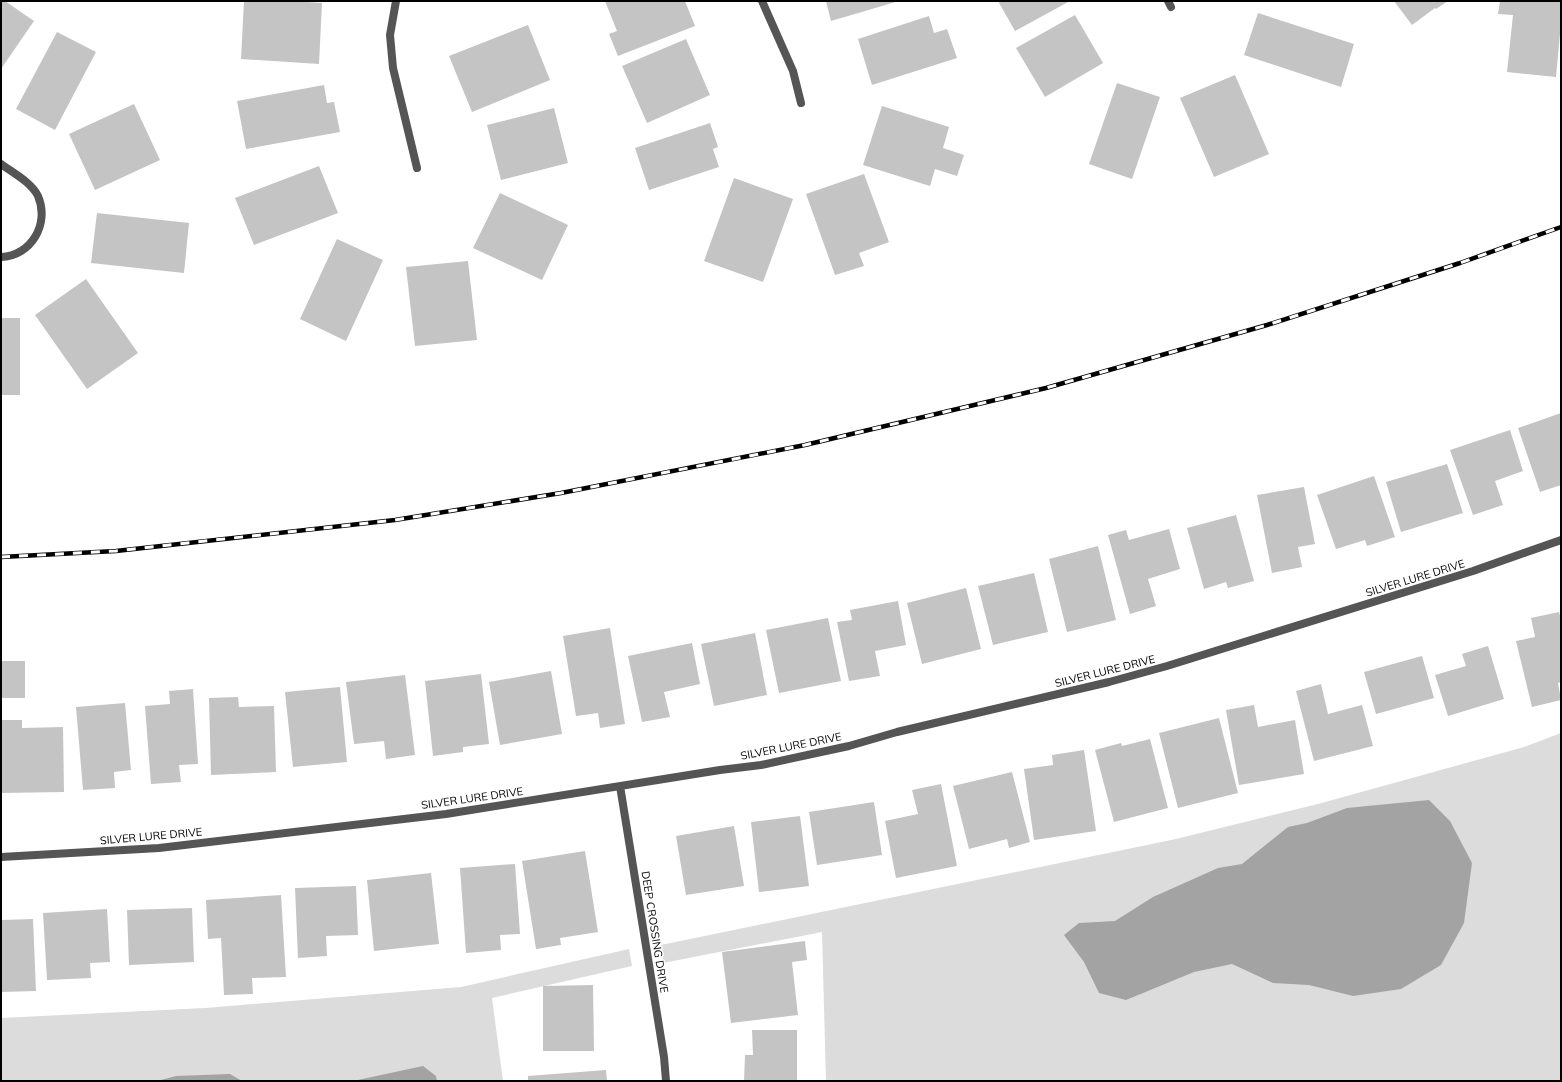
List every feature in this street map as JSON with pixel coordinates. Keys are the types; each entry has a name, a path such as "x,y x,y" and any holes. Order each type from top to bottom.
{"street":[{"path":"396,1 390,36 393,68 417,168"},
{"path":"762,1 793,71 801,103"},
{"path":"1,164 31,186 38,197 41,222 32,243 26,249 18,254 1,257"},
{"name":"SILVER LURE DRIVE","path":"1,857 159,848 446,814 775,762 849,746 897,732 1109,682 1167,666 1472,571 1561,540"},
{"name":"DEEP CROSSING DRIVE","path":"620,786 664,1057 666,1081"}],"shaded area":[{"path":"1561,733 1561,1081 826,1081 822,932 663,963 661,945 1176,839 1318,804 1524,747"},
{"path":"1429,800 1450,821 1472,863 1464,923 1441,965 1401,989 1353,996 1309,985 1273,983 1232,964 1194,972 1126,1000 1099,993 1084,962 1064,935 1079,923 1115,921 1153,897 1218,868 1242,864 1288,827 1307,823 1347,808"},
{"path":"629,949 632,966 492,998 503,1081 1,1081 1,1018 205,1008 461,987"},
{"path":"423,1066 436,1076 437,1081 353,1081"},
{"path":"230,1074 242,1081 157,1081 176,1076"}],"building":[{"path":"1,1 5,1 34,21 1,69"},
{"path":"244,1 292,1 322,3 319,64 241,59"},
{"path":"605,1 685,1 695,26 618,56 609,34 617,31"},
{"path":"826,1 899,1 831,21"},
{"path":"998,1 1070,1 1015,31"},
{"path":"1394,1 1448,1 1436,9 1435,8 1412,25"},
{"path":"1500,1 1561,1 1561,23 1556,77 1507,72 1513,15 1498,14"},
{"path":"1258,13 1354,44 1341,87 1244,55"},
{"path":"1075,15 1103,63 1045,97 1016,48"},
{"path":"929,16 934,33 947,29 957,58 872,85 858,39"},
{"path":"528,25 550,80 472,112 449,56"},
{"path":"57,32 96,52 55,130 16,109"},
{"path":"686,39 710,95 647,123 622,66"},
{"path":"1235,75 1269,154 1214,177 1180,98"},
{"path":"1117,83 1160,97 1132,179 1089,164"},
{"path":"324,85 327,103 334,102 340,132 246,149 237,101"},
{"path":"134,104 160,160 95,190 69,134"},
{"path":"882,106 949,127 943,148 964,155 957,176 935,169 930,186 863,165"},
{"path":"554,108 568,163 501,180 487,125"},
{"path":"710,123 718,147 713,149 719,167 649,190 635,148"},
{"path":"319,166 338,213 254,245 235,198"},
{"path":"864,174 889,242 859,253 864,266 835,275 806,194"},
{"path":"734,178 793,199 763,282 704,261"},
{"path":"500,193 568,225 542,280 473,248"},
{"path":"97,213 189,223 184,273 91,263"},
{"path":"337,239 383,260 346,341 300,319"},
{"path":"468,261 477,340 415,346 406,267"},
{"path":"86,279 138,353 87,389 35,315"},
{"path":"1,318 20,318 20,395 1,395"},
{"path":"1561,413 1561,485 1540,492 1518,428"},
{"path":"1510,430 1523,471 1495,481 1503,505 1473,515 1450,450"},
{"path":"1447,464 1463,513 1401,532 1386,482"},
{"path":"1374,476 1395,537 1367,546 1365,540 1336,549 1317,495"},
{"path":"1304,487 1315,544 1298,547 1302,567 1272,573 1257,495"},
{"path":"1236,515 1254,581 1228,588 1226,582 1204,589 1187,528"},
{"path":"1169,529 1180,569 1148,579 1156,606 1130,614 1108,535 1126,530 1129,540"},
{"path":"1098,546 1116,620 1067,632 1049,559"},
{"path":"1034,573 1048,632 993,645 978,586"},
{"path":"966,588 981,649 922,664 907,603"},
{"path":"898,601 906,645 875,651 880,676 849,681 837,622 852,620 850,610"},
{"path":"1559,612 1561,619 1561,682 1558,683 1561,700 1532,707 1516,641 1535,637 1531,618"},
{"path":"828,618 841,681 779,693 766,630"},
{"path":"610,628 625,724 600,728 598,713 576,716 563,636"},
{"path":"755,633 767,695 714,706 701,644"},
{"path":"692,643 700,684 664,692 670,717 642,722 628,656"},
{"path":"1488,646 1504,699 1448,716 1435,675 1466,666 1462,654"},
{"path":"1422,656 1434,698 1376,714 1364,672"},
{"path":"1,661 25,661 25,698 1,698"},
{"path":"551,671 562,734 500,745 489,682"},
{"path":"481,674 489,744 463,747 463,752 433,756 425,681"},
{"path":"405,675 415,755 386,759 384,741 354,744 346,682"},
{"path":"1321,684 1328,714 1362,705 1373,746 1314,761 1296,691"},
{"path":"340,687 347,762 293,767 285,692"},
{"path":"193,689 198,764 179,765 181,782 151,784 145,706 170,704 169,691"},
{"path":"238,697 239,707 274,706 276,772 211,775 209,698"},
{"path":"125,703 131,770 114,772 115,788 83,790 76,707"},
{"path":"1254,705 1258,727 1295,720 1304,774 1239,785 1226,710"},
{"path":"1219,718 1238,793 1178,808 1159,733"},
{"path":"1,720 22,720 22,728 63,727 64,792 1,793"},
{"path":"1150,739 1168,808 1114,822 1095,750 1121,743 1122,746"},
{"path":"1084,750 1096,831 1034,840 1024,769 1053,765 1052,755"},
{"path":"1012,772 1030,842 1009,848 1007,839 969,849 953,786"},
{"path":"941,784 957,866 896,878 885,821 918,814 912,790"},
{"path":"874,802 882,855 817,865 809,812"},
{"path":"800,816 809,886 759,892 751,822"},
{"path":"734,826 744,886 686,895 676,836"},
{"path":"585,851 598,932 560,938 561,945 536,949 522,861"},
{"path":"515,864 520,934 500,935 501,950 466,953 460,868"},
{"path":"431,873 439,944 374,951 367,880"},
{"path":"356,886 358,935 326,936 327,956 298,958 295,888"},
{"path":"281,895 286,977 252,978 253,994 224,995 221,938 208,939 206,900"},
{"path":"192,908 194,962 129,965 127,910"},
{"path":"107,909 110,962 90,963 91,978 47,980 43,913"},
{"path":"33,919 36,991 1,992 1,920"},
{"path":"805,941 807,960 792,962 798,1015 731,1023 722,952"},
{"path":"593,985 594,1051 543,1051 543,986"},
{"path":"752,1030 797,1030 797,1081 744,1081 745,1055 753,1055"},
{"path":"606,1070 607,1081 528,1081 528,1076"}],"railway":[{"path":"1,557 116,551 395,520 561,493 805,445 1046,388 1267,325 1460,263 1561,227"}]}
